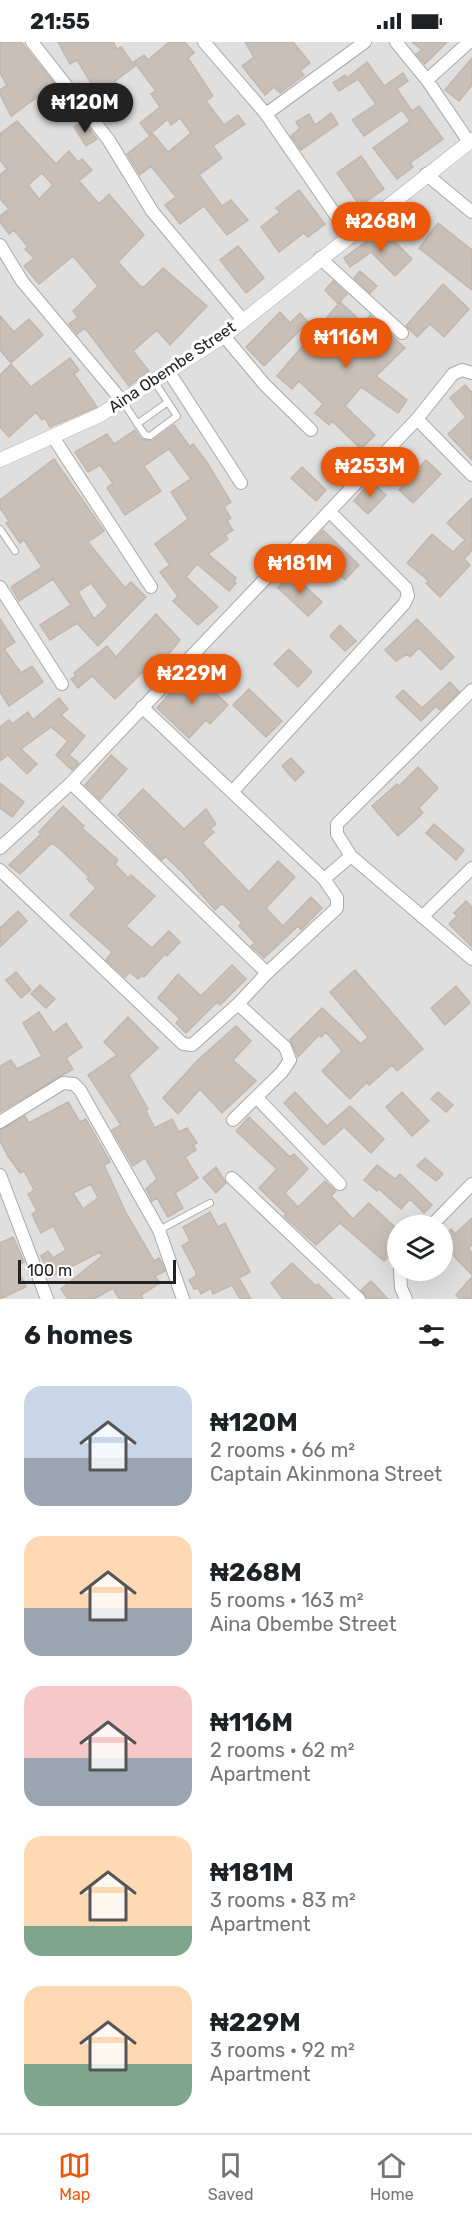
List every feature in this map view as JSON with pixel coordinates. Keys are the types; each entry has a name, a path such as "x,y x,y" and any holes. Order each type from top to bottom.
{"street":[{"path":"32,42 108,139 152,211 242,319"},
{"path":"204,42 266,114 350,236"},
{"path":"266,114 365,42"},
{"path":"396,42 427,80 470,141"},
{"path":"427,80 469,42"},
{"name":"Aina Obembe Street","path":"0,460 53,437 123,402 224,336 242,319 470,141"},
{"path":"426,174 472,212"},
{"path":"0,245 22,281 123,402"},
{"path":"320,258 402,333"},
{"path":"224,336 265,385 311,430"},
{"path":"0,848 71,783 417,419 453,374 462,370 472,373"},
{"path":"169,372 241,483"},
{"path":"417,419 472,475"},
{"path":"53,437 151,587"},
{"path":"233,791 404,604 408,596 406,588 329,511"},
{"path":"0,587 62,684"},
{"path":"472,690 340,819 338,834 351,856 472,959"},
{"path":"0,870 183,1044 192,1045 337,908 337,898 324,879 142,707"},
{"path":"71,783 267,973"},
{"path":"324,879 351,856"},
{"path":"422,917 472,868"},
{"path":"233,1120 282,1072 288,1064 289,1056 285,1047 238,1004"},
{"path":"0,1122 63,1083 74,1084 80,1090 159,1230 183,1299"},
{"path":"257,1098 340,1184"},
{"path":"0,1174 47,1299"},
{"path":"232,1178 358,1299"},
{"path":"442,1215 472,1184"},
{"path":"401,1281 406,1299"}],"lane":[{"path":"123,402 145,435 150,436 175,419 176,413 154,381"},
{"path":"137,424 168,402"},
{"path":"0,529 15,551"},
{"path":"159,1230 210,1203"}],"shaded area":[{"path":"0,42 472,42 472,1299 0,1299"}],"building":[{"path":"0,42 21,42 55,84 11,116 0,94 0,90 7,85 0,73"},
{"path":"58,42 113,42 117,49 121,47 135,66 115,81 127,103 112,111 98,85 94,88 77,60 70,64"},
{"path":"169,42 185,42 194,53 188,58 213,96 206,101 224,125 238,115 245,124 213,146 222,158 199,175 222,206 231,200 248,220 227,235 204,206 180,224 165,205 176,197 151,166 140,175 127,154 153,134 168,152 191,133 180,118 171,125 168,119 149,135 140,123 160,107 151,94 156,91 134,62 144,55 148,60"},
{"path":"245,42 293,42 310,63 300,71 304,75 280,93 274,87 265,95 242,66 254,57"},
{"path":"412,42 447,42 425,64 416,54 422,50"},
{"path":"472,58 472,85 459,101 445,90"},
{"path":"367,62 384,86 403,73 408,81 397,89 412,111 419,106 443,139 410,163 413,167 397,179 373,148 410,121 402,110 364,136 352,120 376,104 358,79 339,91 333,83 345,75 347,78"},
{"path":"331,113 338,124 301,150 291,136 300,128 296,122 309,114 315,125"},
{"path":"17,121 56,164 69,151 78,162 82,159 92,170 79,181 99,204 109,194 144,235 118,262 140,286 144,287 163,268 207,306 170,345 157,330 133,351 149,371 129,386 85,328 77,334 69,324 78,317 73,311 98,286 73,256 39,284 24,266 34,258 25,249 28,247 14,230 9,234 0,222 0,216 9,209 0,199 0,175 7,169 0,160 0,134","holes":["42,173 53,185 39,199 28,185"]},
{"path":"83,121 97,139 86,146 74,127"},
{"path":"361,156 384,189 360,206 337,173"},
{"path":"299,190 325,224 308,237 304,233 279,252 261,227 280,212 276,208"},
{"path":"438,223 472,250 472,290 419,248"},
{"path":"382,230 390,242 393,240 412,259 395,276 371,252 350,267 344,258"},
{"path":"238,246 264,278 246,293 220,260"},
{"path":"360,271 377,286 370,293 354,278"},
{"path":"333,281 347,294 338,304 325,290"},
{"path":"443,284 469,309 444,337 430,324 417,337 406,326"},
{"path":"340,302 363,323 370,315 405,348 376,376 407,400 398,413 361,387 345,406 375,435 361,449 332,421 329,425 315,413 323,404 299,381 292,389 277,376"},
{"path":"280,312 290,323 300,313 308,322 264,366 246,347"},
{"path":"0,316 14,332 29,319 43,335 11,363 0,350"},
{"path":"70,358 79,370 74,374 97,407 50,427 45,418 42,420 36,412 9,437 0,427 0,375 11,364 31,387"},
{"path":"465,385 472,393 472,460 448,434 466,417 450,398"},
{"path":"174,425 190,447 193,444 206,461 231,502 224,507 231,518 227,521 233,530 225,535 228,539 208,554 236,578 234,581 236,583 229,591 197,564 186,577 218,607 198,625 173,601 178,596 160,572 170,565 155,544 188,519 171,492 191,479 169,449 144,466 161,491 125,515 107,488 113,483 100,465 88,472 75,452 107,434 114,444 135,430 141,439 152,441"},
{"path":"54,459 104,531 88,542 125,588 131,582 146,597 98,646 77,623 50,640 40,625 71,605 53,579 19,601 11,587 42,567 24,540 20,543 6,523 9,521 0,508 0,500","holes":["91,583 108,606 94,619 78,592"]},
{"path":"426,460 441,474 413,503 399,490"},
{"path":"302,467 326,490 316,501 291,478"},
{"path":"371,481 386,495 368,514 354,501"},
{"path":"472,498 472,550 464,559 470,565 440,597 426,583 429,581 407,563 432,534 453,552 465,540 447,523"},
{"path":"323,530 359,565 345,580 327,564 330,561 310,543"},
{"path":"291,573 322,602 308,616 278,588"},
{"path":"156,614 180,640 151,676 145,670 115,699 92,676 78,688 71,679 76,676 74,673 107,646 116,657"},
{"path":"0,619 15,642 4,649 21,673 32,666 43,682 9,706 0,692"},
{"path":"417,619 454,657 441,670 419,648 410,657 407,654 396,661 385,650"},
{"path":"340,625 356,641 345,651 330,636"},
{"path":"289,649 312,672 298,687 274,664"},
{"path":"191,670 228,705 210,724 206,720 189,738 157,708"},
{"path":"450,682 459,692 440,710 436,706 421,721 396,697 403,690 422,708"},
{"path":"249,689 282,721 266,737 233,705"},
{"path":"59,698 68,709 61,715 85,736 69,755 79,763 72,770 56,755 68,741 51,727 21,749 37,764 27,774 8,755 0,761 0,727 9,720 12,724 28,712 33,720"},
{"path":"111,755 127,769 100,800 85,785"},
{"path":"291,758 304,772 295,781 282,766"},
{"path":"418,767 438,788 419,808 423,813 398,836 372,806 397,784 399,786"},
{"path":"0,783 24,802 12,817 0,808"},
{"path":"143,789 184,829 206,809 216,824 210,829 214,832 202,843 249,892 278,861 295,877 266,908 283,926 311,897 322,908 301,930 298,926 264,958 251,946 255,943 239,926 242,923 222,903 215,910 182,872 165,856 162,860 118,815"},
{"path":"63,806 84,826 82,828 118,860 115,864 128,878 131,875 155,896 126,926 152,948 169,931 180,942 167,956 165,954 144,977 142,975 138,979 130,972 125,977 106,960 112,952 70,915 96,888 87,879 89,877 60,849 52,843 20,874 9,865 41,834 39,832"},
{"path":"434,824 464,850 456,860 426,833"},
{"path":"466,901 472,907 472,947 449,924 457,916 454,913"},
{"path":"18,911 27,921 0,947 0,928"},
{"path":"232,965 246,979 220,1005 217,1002 186,1033 176,1023 180,1019 158,998 178,974 201,996"},
{"path":"355,970 423,1049 397,1071 392,1065 369,1085 367,1082 350,1099 322,1071 342,1051 326,1032 321,1037 319,1035 298,1057 290,1040 322,1008 361,1044 368,1037 330,992"},
{"path":"16,972 31,990 21,998 6,980"},
{"path":"40,985 55,999 46,1008 31,994"},
{"path":"456,986 470,1003 445,1025 431,1008"},
{"path":"39,1012 53,1033 66,1023 82,1047 66,1058 73,1069 0,1112 0,1066 11,1060 17,1069 42,1056 23,1023"},
{"path":"128,1017 158,1048 129,1075 148,1109 146,1111 155,1128 172,1119 179,1132 187,1128 197,1143 193,1145 196,1150 185,1157 198,1178 175,1193 183,1208 168,1217 157,1198 152,1201 146,1189 157,1179 145,1158 133,1166 112,1130 121,1125 88,1075 117,1055 104,1042"},
{"path":"236,1026 251,1041 233,1060 256,1081 222,1113 200,1089 178,1114 163,1098 198,1060"},
{"path":"295,1092 327,1126 350,1106 384,1139 371,1153 344,1127 324,1145 284,1103"},
{"path":"402,1092 429,1121 412,1136 386,1107"},
{"path":"438,1092 453,1105 446,1112 431,1099"},
{"path":"68,1102 80,1122 86,1119 110,1162 104,1165 126,1213 154,1261 159,1258 165,1271 155,1276 160,1283 141,1295 143,1299 119,1299 113,1288 94,1299 68,1299 61,1289 102,1256 100,1252 51,1277 41,1256 48,1251 53,1258 66,1250 53,1226 41,1233 32,1214 37,1211 28,1194 34,1190 24,1171 20,1173 0,1141 0,1130 25,1116 29,1123","holes":["91,1184 98,1198 83,1209 73,1193"]},
{"path":"249,1117 290,1157 294,1154 308,1169 285,1193 298,1207 325,1181 336,1191 331,1196 353,1219 369,1203 387,1220 387,1258 384,1261 340,1223 316,1245 284,1216 286,1214 259,1188 277,1169 236,1131"},
{"path":"425,1158 443,1174 436,1181 417,1166"},
{"path":"377,1165 395,1179 400,1174 432,1205 424,1213 410,1199 401,1209 379,1189 377,1191 364,1180"},
{"path":"216,1167 226,1183 216,1193 203,1178"},
{"path":"210,1212 218,1227 225,1223 250,1272 239,1278 251,1299 240,1299 232,1285 213,1294 211,1288 201,1294 198,1288 194,1289 189,1280 196,1276 196,1272 182,1246 190,1241 183,1227"},
{"path":"472,1218 472,1245 468,1248 472,1253 472,1275 453,1255 453,1232 455,1234"},
{"path":"13,1237 24,1262 16,1266 26,1287 0,1299 0,1243"},
{"path":"292,1263 333,1299 283,1299 271,1283"},
{"path":"472,1277 472,1299 460,1299 456,1295"},
{"path":"371,1281 388,1299 367,1298 361,1290"}]}
